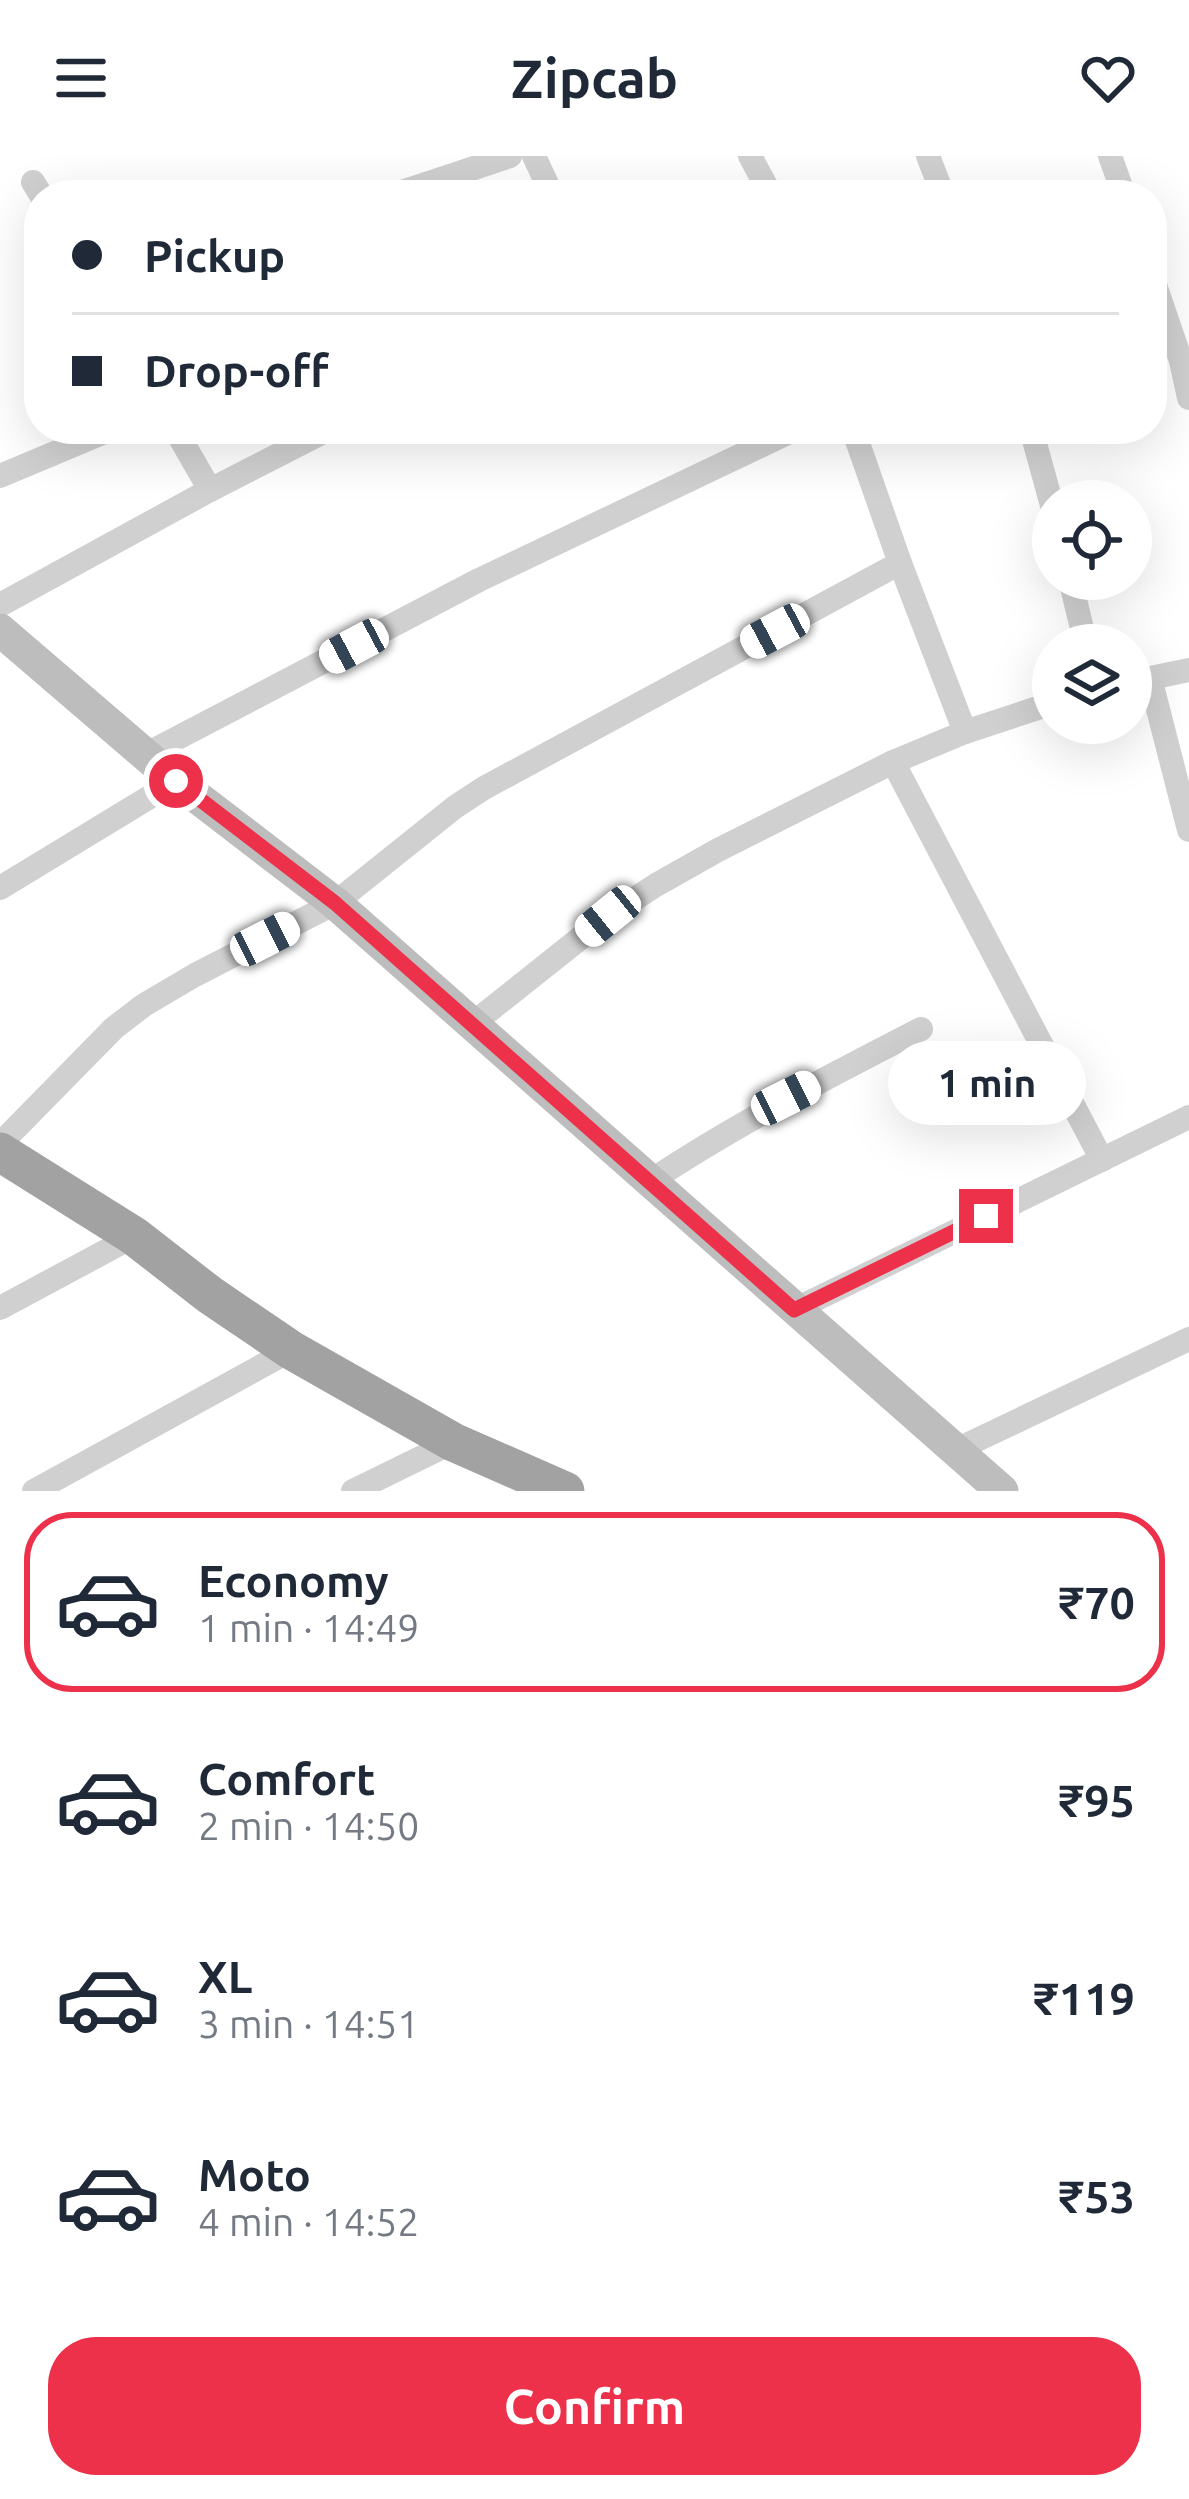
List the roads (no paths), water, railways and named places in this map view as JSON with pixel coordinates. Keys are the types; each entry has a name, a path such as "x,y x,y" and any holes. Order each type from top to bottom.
{"highway":[{"path":"0,1148 134,1236 291,1350 453,1442 565,1491"}],"main road":[{"path":"0,630 176,781 335,903 1002,1491"}],"street":[{"path":"438,180 510,156"},
{"path":"1167,315 1186,365 1189,398"},
{"path":"0,476 76,444"},
{"path":"184,444 210,490"},
{"path":"0,605 299,444"},
{"path":"145,755 479,580 765,444"},
{"path":"858,444 965,732"},
{"path":"1035,444 1045,480"},
{"path":"0,1148 113,1028 144,1006 335,903 484,788 900,563"},
{"path":"1152,678 1189,670"},
{"path":"471,1025 608,916 656,884 893,762 1032,711"},
{"path":"1152,717 1189,830"},
{"path":"893,762 1102,1160"},
{"path":"0,888 176,781"},
{"path":"649,1182 728,1130 921,1029"},
{"path":"794,1310 1189,1117"},
{"path":"0,1308 134,1236"},
{"path":"956,1450 1189,1340"},
{"path":"34,1491 291,1350"},
{"path":"353,1491 453,1442"}]}
